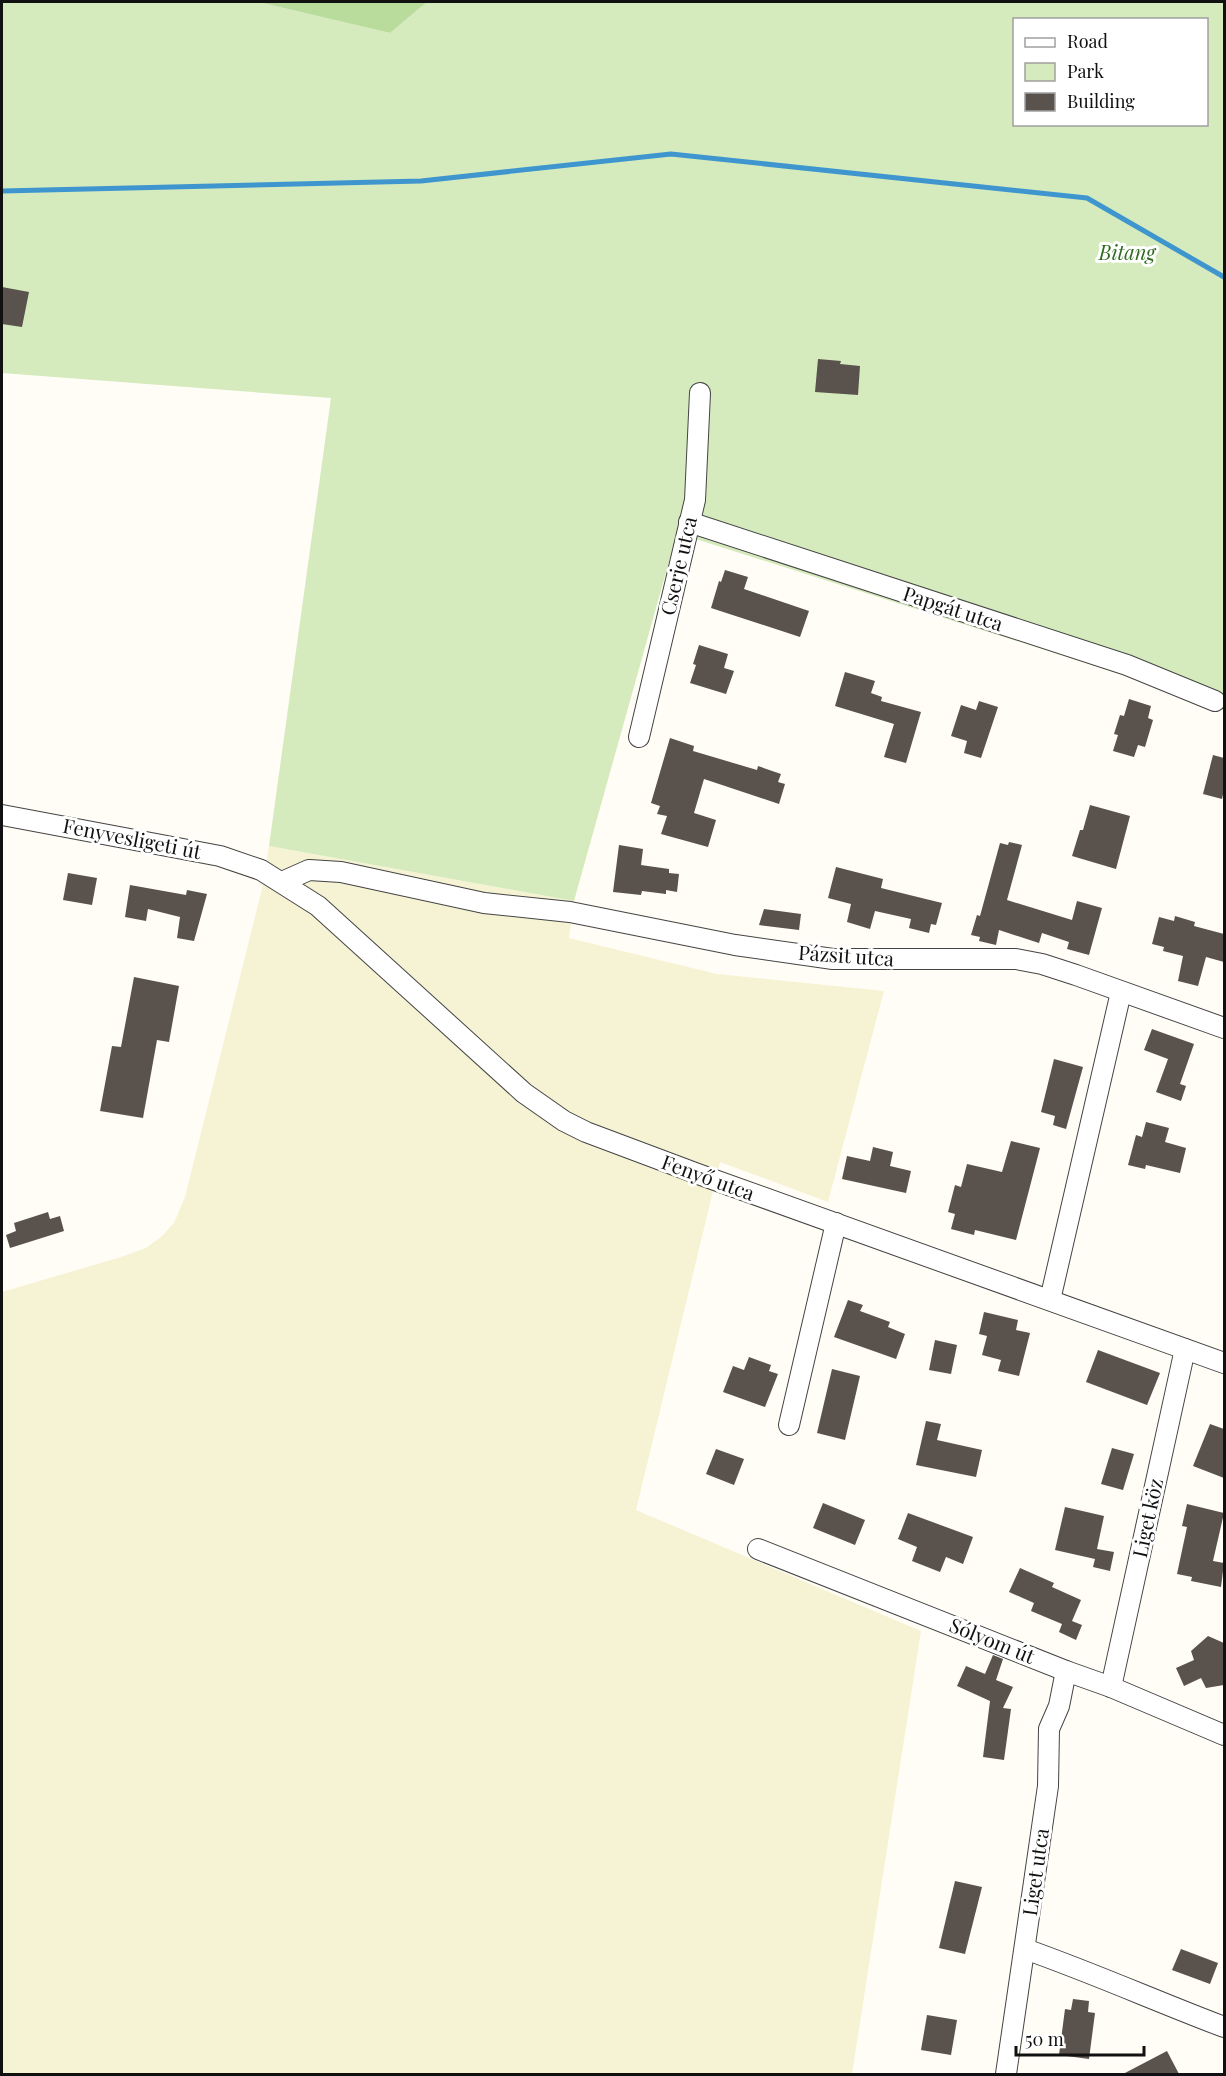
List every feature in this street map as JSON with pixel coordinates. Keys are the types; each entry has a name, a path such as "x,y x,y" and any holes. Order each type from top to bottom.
{"street":[{"name":"Cserje utca","path":"639,737 695,500 700,393"},
{"name":"Papgát utca","path":"689,522 1127,665 1215,701"},
{"name":"Fenyvesligeti út","path":"2,815 220,856 261,870"},
{"name":"Fenyő utca","path":"261,870 318,906 504,1076 564,1121 611,1143 1224,1363"},
{"name":"Pázsit utca","path":"282,882 309,870 323,870 484,903 570,912 735,945 833,959 1016,959 1042,964 1224,1028"},
{"path":"1050,1300 1121,992"},
{"path":"789,1425 836,1223"},
{"name":"Liget köz","path":"1111,1687 1185,1349"},
{"name":"Sólyom út","path":"758,1549 1111,1687 1224,1735"},
{"name":"Liget utca","path":"1006,2074 1048,1786 1049,1729 1059,1706 1066,1671"},
{"path":"1025,1949 1076,1967 1224,2027"}],"shaded area":[{"path":"269,846 574,901 569,938 717,974 884,991 828,1202 720,1162 636,1510 921,1631 852,2074 2,2074 2,1292 146,1248 174,1223 185,1197 262,889"}],"green space":[{"name":"Bitang","path":"2,2 258,2 390,33 427,2 1224,2 1224,707 677,533 574,901 269,846 331,398 2,373"},
{"path":"258,2 427,2 390,33"}],"building":[{"path":"2,287 29,292 22,327 2,324"},
{"path":"818,359 841,361 840,364 860,366 858,395 815,392"},
{"path":"725,570 748,577 744,589 809,611 800,637 711,608 719,581 721,582"},
{"path":"699,645 728,654 724,668 734,671 726,694 690,683"},
{"path":"845,672 875,681 871,693 882,697 881,701 921,712 906,763 884,757 894,724 835,706"},
{"path":"1129,699 1151,706 1148,718 1153,720 1145,747 1138,745 1134,757 1113,751 1118,735 1114,734 1120,715 1124,716"},
{"path":"979,701 998,707 981,758 964,753 967,741 951,736 961,705 976,710"},
{"path":"670,738 694,746 693,751 757,770 758,766 781,774 778,782 785,784 779,804 704,779 694,813 716,820 708,847 661,834 667,816 657,814 660,806 651,803"},
{"path":"1213,755 1224,758 1222,799 1203,794"},
{"path":"1090,805 1130,816 1116,869 1072,856"},
{"path":"1009,842 1022,845 1007,900 1072,920 1077,901 1102,908 1089,955 1067,949 1069,942 1042,933 1039,943 999,930 996,945 979,941 980,937 971,935 977,915 980,916 1000,843 1008,845"},
{"path":"619,845 643,849 641,865 669,869 669,873 679,874 677,892 666,890 666,894 642,891 641,895 613,892"},
{"path":"836,867 883,879 881,888 942,903 936,925 931,924 929,933 909,928 911,919 875,911 870,929 847,922 851,904 828,898"},
{"path":"68,873 97,878 92,905 63,900"},
{"path":"130,885 186,895 187,890 207,894 194,941 177,938 180,917 148,909 146,921 125,917"},
{"path":"764,909 801,914 799,930 759,925"},
{"path":"1175,916 1195,922 1194,926 1224,934 1224,962 1206,957 1198,986 1178,981 1183,956 1163,951 1164,947 1152,944 1159,917 1174,921"},
{"path":"134,977 179,986 169,1042 157,1040 143,1118 100,1111 112,1046 121,1047"},
{"path":"1152,1029 1194,1044 1180,1084 1186,1086 1181,1101 1156,1092 1168,1059 1144,1050"},
{"path":"1054,1059 1083,1067 1066,1129 1053,1125 1055,1116 1041,1112"},
{"path":"1146,1122 1169,1128 1165,1142 1186,1148 1180,1173 1146,1165 1145,1169 1128,1165 1136,1135 1142,1137"},
{"path":"1011,1141 1040,1148 1016,1240 975,1230 974,1235 951,1229 955,1214 948,1212 955,1185 961,1187 967,1164 1002,1172"},
{"path":"873,1147 893,1152 890,1166 911,1171 906,1193 842,1179 847,1156 870,1161"},
{"path":"48,1212 50,1219 60,1216 64,1231 10,1248 6,1235 16,1231 14,1223"},
{"path":"848,1300 863,1305 860,1311 890,1322 888,1327 905,1334 896,1359 834,1337"},
{"path":"984,1312 1018,1320 1016,1330 1030,1333 1019,1376 998,1371 1001,1360 982,1355 987,1336 979,1334"},
{"path":"935,1340 957,1345 951,1374 929,1370"},
{"path":"1098,1350 1160,1373 1147,1405 1086,1382"},
{"path":"749,1357 771,1365 769,1371 778,1374 765,1407 723,1392 733,1366 744,1370"},
{"path":"832,1369 860,1376 845,1440 817,1433"},
{"path":"926,1421 941,1424 937,1440 982,1450 976,1477 916,1465"},
{"path":"1210,1424 1224,1429 1224,1478 1193,1466"},
{"path":"1112,1448 1134,1454 1123,1490 1101,1484"},
{"path":"716,1449 744,1459 734,1485 706,1474"},
{"path":"823,1503 865,1520 855,1545 813,1528"},
{"path":"1187,1504 1224,1513 1213,1561 1224,1563 1221,1587 1191,1581 1192,1577 1177,1574 1187,1527 1182,1526"},
{"path":"1065,1507 1104,1516 1097,1549 1114,1552 1110,1571 1093,1567 1095,1559 1055,1550"},
{"path":"908,1513 973,1537 963,1564 946,1557 940,1572 912,1561 917,1547 898,1539"},
{"path":"1020,1568 1054,1583 1052,1587 1081,1600 1072,1621 1082,1625 1076,1640 1059,1632 1062,1624 1031,1611 1034,1603 1009,1592"},
{"path":"1208,1636 1224,1643 1224,1685 1206,1688 1201,1678 1184,1686 1176,1668 1194,1660 1191,1651"},
{"path":"993,1655 1003,1659 996,1680 1013,1687 1003,1708 1011,1709 1004,1760 983,1757 990,1701 957,1686 966,1666 985,1674"},
{"path":"955,1881 982,1887 965,1954 939,1948"},
{"path":"1181,1949 1218,1963 1210,1984 1172,1970"},
{"path":"1073,1999 1089,2001 1088,2012 1095,2013 1089,2059 1059,2055 1065,2009 1071,2010"},
{"path":"927,2015 957,2020 951,2055 921,2050"},
{"path":"1167,2051 1179,2074 1123,2074"}],"waterway":[{"path":"2,191 421,181 671,154 1087,198 1224,277"}]}
